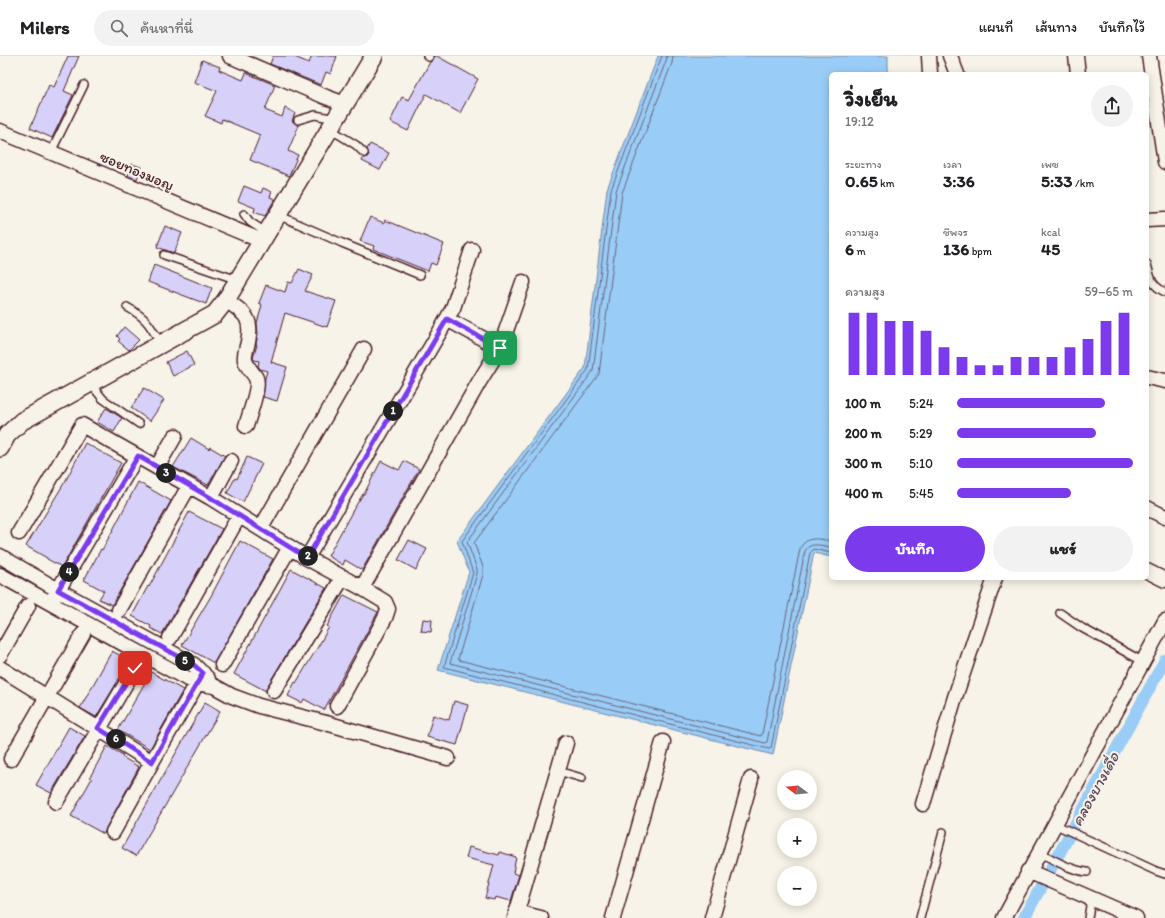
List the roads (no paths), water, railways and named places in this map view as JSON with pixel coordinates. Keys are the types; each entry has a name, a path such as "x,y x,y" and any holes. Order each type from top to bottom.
{"street":[{"path":"230,56 345,104"},
{"path":"0,448 7,435 22,421 215,314 226,300 374,56"},
{"path":"929,56 930,72"},
{"path":"950,56 956,72"},
{"path":"1076,56 1078,72"},
{"path":"1148,56 1165,162"},
{"name":"ซอยทองมอญ","path":"0,131 264,237"},
{"path":"1149,220 1165,219"},
{"path":"307,558 453,308 472,250"},
{"path":"362,588 479,382 500,348 522,282"},
{"path":"226,300 241,311 249,321 250,329 245,360 249,370 256,379 257,386 246,426"},
{"path":"447,319 500,348"},
{"path":"261,528 364,349"},
{"path":"1149,377 1165,381"},
{"path":"19,533 82,425 211,498 307,558 385,602 388,609 385,618 337,706"},
{"path":"157,467 175,436"},
{"path":"50,604 138,456"},
{"path":"211,498 231,461"},
{"path":"119,610 188,486"},
{"path":"1149,509 1165,517"},
{"path":"170,638 239,516"},
{"path":"222,665 290,547"},
{"path":"2,562 58,590 194,665 200,678"},
{"path":"1149,573 1165,580"},
{"path":"0,575 186,678 200,678 248,702 448,758"},
{"path":"274,691 343,577"},
{"path":"923,804 955,697 995,580"},
{"path":"0,655 28,606"},
{"path":"1004,918 1034,874 1060,827 1142,661 1165,621"},
{"path":"122,643 130,630"},
{"path":"10,759 83,634"},
{"path":"0,668 152,762"},
{"path":"56,802 98,728 135,668"},
{"path":"113,832 200,678"},
{"path":"613,918 663,742"},
{"path":"541,918 516,915 566,743"},
{"path":"712,918 751,778"},
{"path":"1034,874 1136,918"}],"lane":[{"path":"52,152 84,85"},
{"path":"298,120 315,115 333,124 364,153"},
{"path":"244,214 264,237"},
{"path":"278,215 420,275"},
{"path":"164,255 238,280"},
{"path":"1149,271 1152,282 1165,292"},
{"path":"127,307 140,314 148,322 161,344"},
{"path":"90,383 103,399 139,424"},
{"path":"1060,613 1082,628 1142,661"},
{"path":"558,771 582,778"},
{"path":"1060,827 1165,874"},
{"path":"920,918 943,832"},
{"path":"1044,855 1062,864 1087,872"},
{"path":"1088,897 1090,906 1088,918"}],"water":[{"path":"658,56 888,56 888,72 829,72 829,557 814,553 773,755 438,670 469,572 457,541 585,368 607,189"}],"waterway":[{"name":"คลองบางเดื่อ","path":"1024,918 1165,660"}]}
